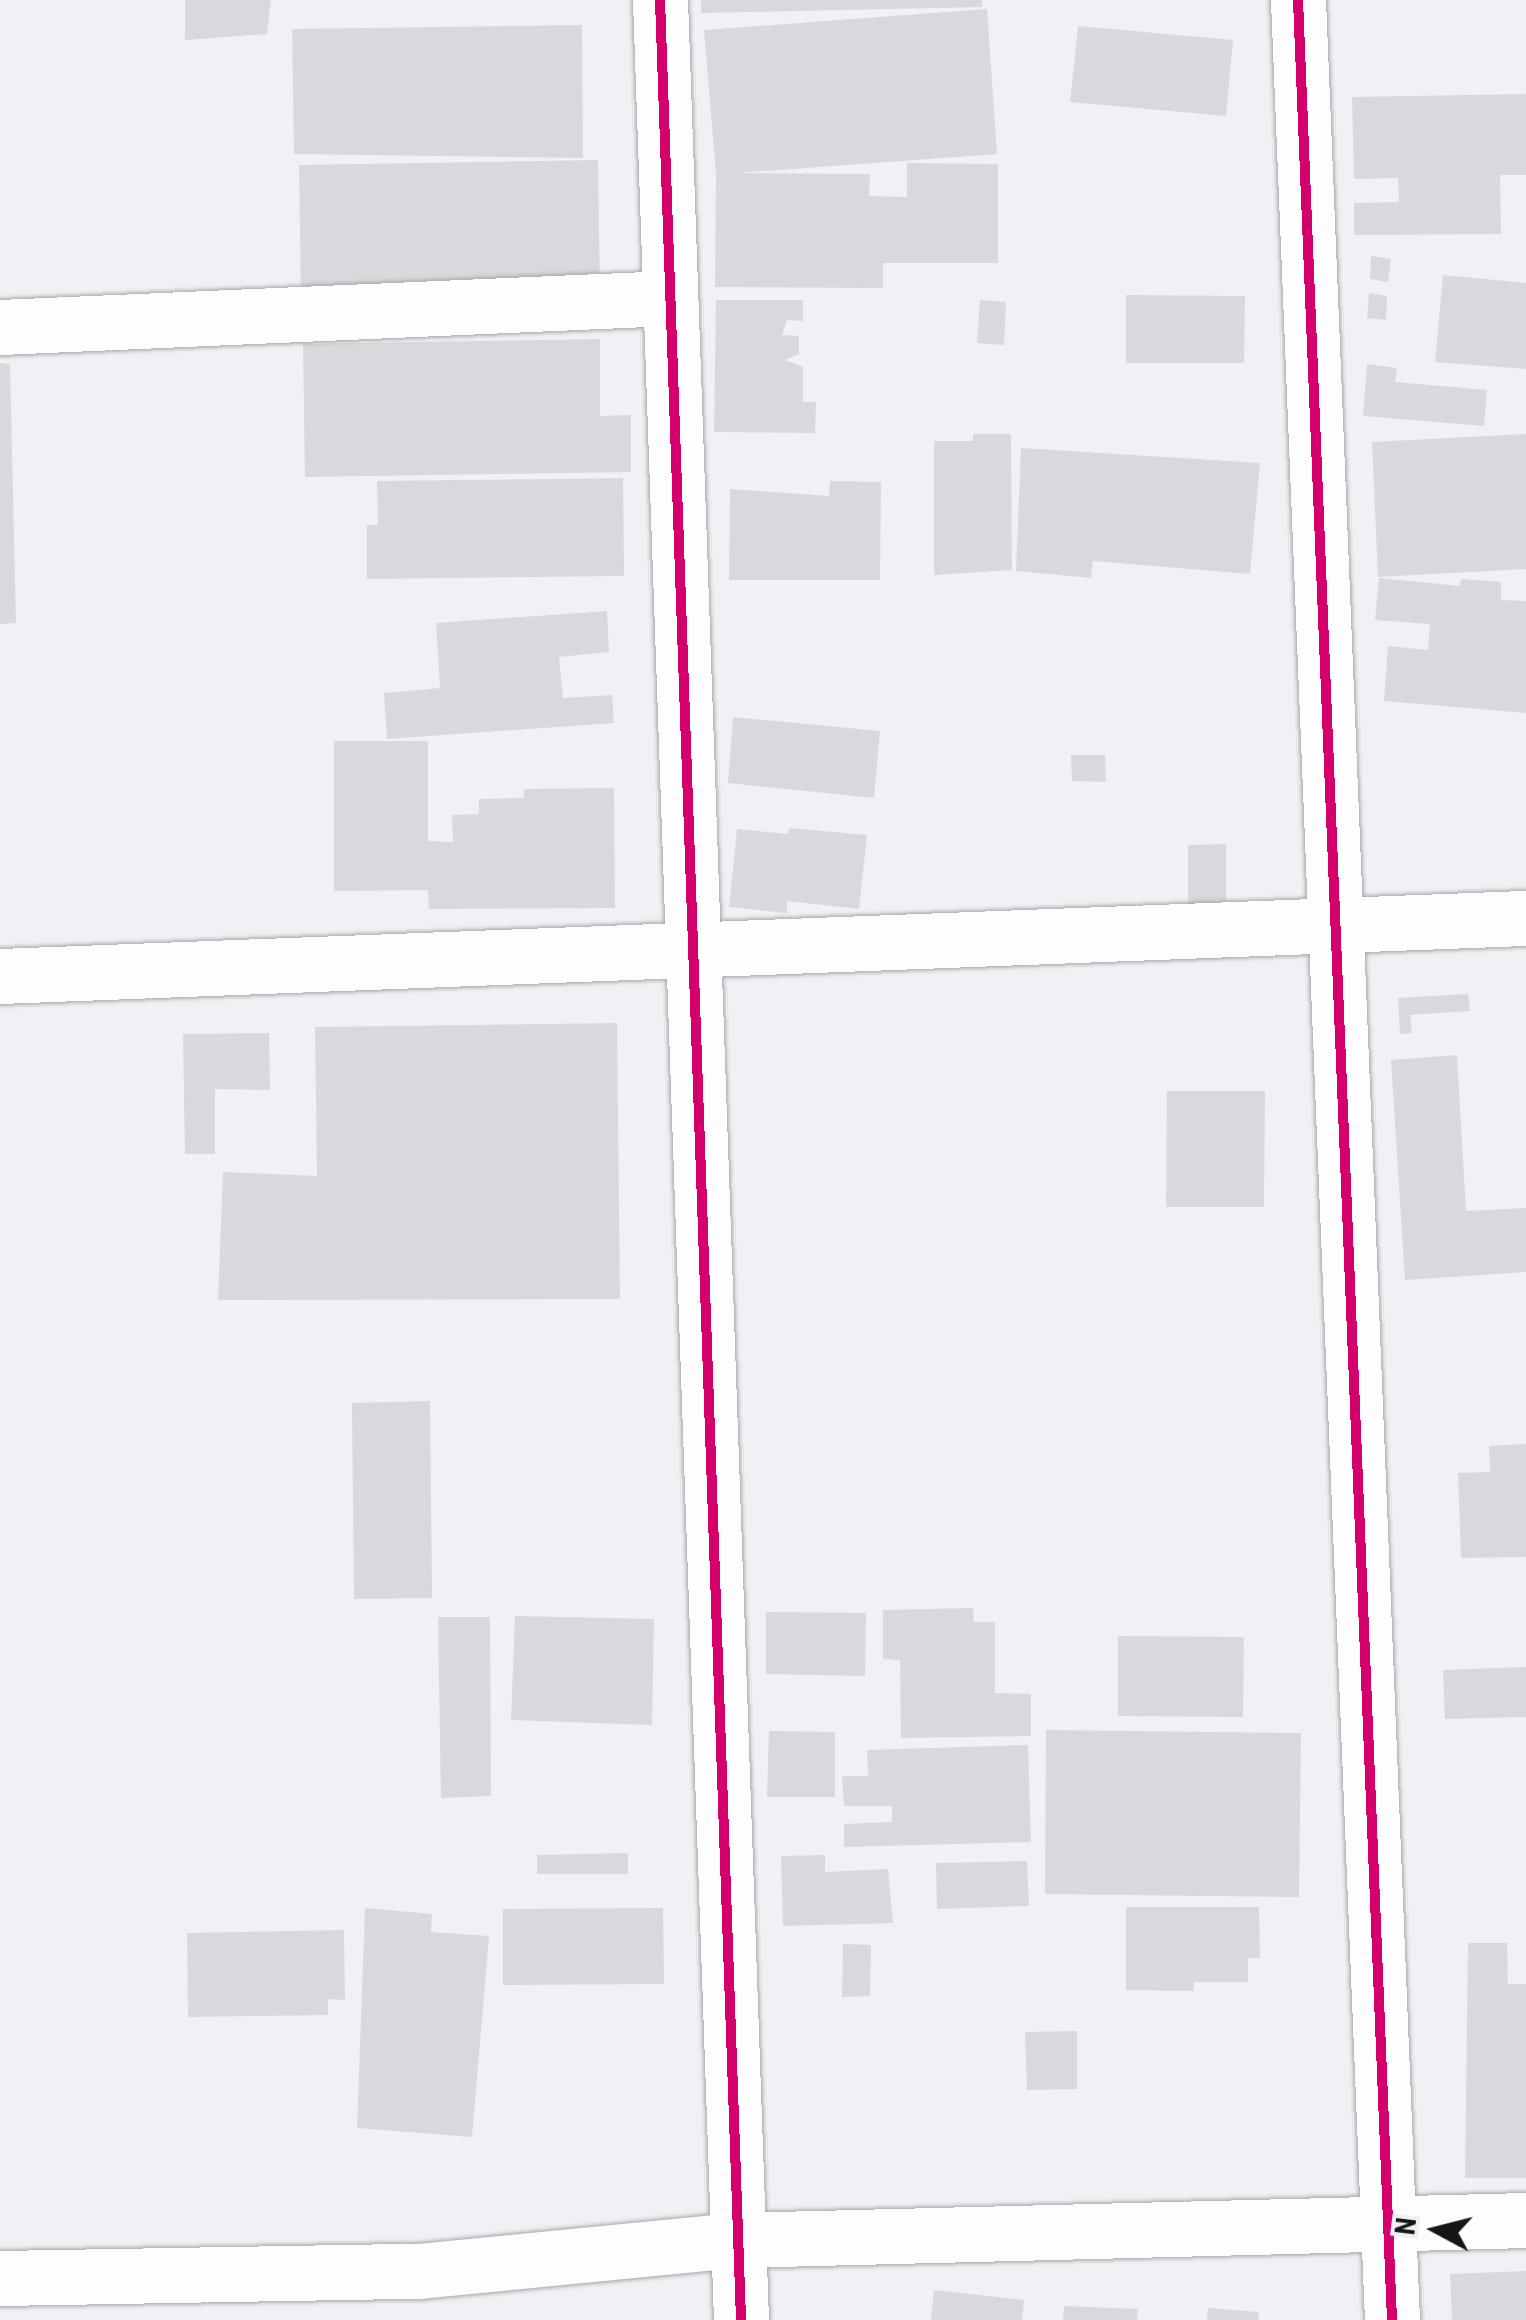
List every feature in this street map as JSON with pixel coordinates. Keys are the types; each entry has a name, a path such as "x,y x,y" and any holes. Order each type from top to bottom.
{"street":[{"path":"660,0 697,948 741,2320"},
{"path":"1298,0 1392,2320"},
{"path":"0,327 670,298"},
{"path":"0,976 1526,918"},
{"path":"30,2291 418,2270 736,2240 1526,2220"}],"building":[{"path":"185,0 271,0 267,34 185,40"},
{"path":"701,0 982,0 982,7 701,13"},
{"path":"987,9 997,154 737,173 870,174 869,196 907,197 907,163 998,164 998,263 883,263 883,288 715,287 716,174 704,30"},
{"path":"582,25 583,158 294,154 292,29"},
{"path":"1078,26 1233,40 1226,116 1070,102"},
{"path":"1526,94 1526,175 1500,175 1501,234 1354,235 1354,203 1399,202 1398,178 1354,179 1352,97"},
{"path":"598,160 600,296 301,300 299,165"},
{"path":"1371,256 1391,259 1388,282 1370,279"},
{"path":"1443,275 1526,283 1526,369 1435,362"},
{"path":"1369,293 1387,296 1386,320 1367,318"},
{"path":"1126,295 1245,296 1244,363 1126,363"},
{"path":"716,300 803,300 803,321 787,320 782,335 799,336 799,354 785,360 803,367 803,402 816,402 815,433 714,432"},
{"path":"980,300 1006,302 1004,345 977,343"},
{"path":"600,339 600,416 631,415 631,472 305,477 303,344"},
{"path":"0,363 10,364 16,623 0,624"},
{"path":"1367,364 1397,368 1395,382 1487,390 1484,426 1363,416"},
{"path":"973,434 1011,434 1012,570 934,575 934,441 973,441"},
{"path":"1526,434 1526,569 1378,577 1372,442"},
{"path":"1021,448 1260,463 1250,574 1093,561 1091,578 1016,571"},
{"path":"623,478 624,576 367,579 367,525 378,525 377,481"},
{"path":"830,481 881,482 880,580 729,580 730,489 829,496"},
{"path":"1379,578 1460,586 1461,579 1501,582 1501,600 1526,601 1526,713 1384,701 1388,646 1428,650 1430,624 1375,620"},
{"path":"607,611 609,652 559,657 563,698 612,695 614,723 387,739 384,693 440,688 436,623"},
{"path":"733,717 880,731 874,798 728,783"},
{"path":"334,741 428,741 428,841 453,842 452,815 479,814 479,799 524,798 524,789 614,788 615,908 429,909 428,890 334,891"},
{"path":"1071,755 1105,755 1106,782 1072,781"},
{"path":"789,828 867,835 859,909 787,901 787,913 729,907 737,829 788,834"},
{"path":"1226,844 1226,920 1188,921 1188,845"},
{"path":"1468,994 1470,1011 1410,1015 1412,1033 1400,1034 1398,998"},
{"path":"617,1023 620,1299 218,1300 223,1172 317,1176 315,1027"},
{"path":"269,1033 270,1090 215,1089 215,1154 185,1154 183,1034"},
{"path":"1457,1055 1466,1211 1526,1208 1526,1272 1405,1280 1391,1060"},
{"path":"1167,1091 1265,1091 1264,1207 1166,1207"},
{"path":"430,1401 432,1598 354,1599 352,1403"},
{"path":"1526,1444 1526,1557 1461,1558 1458,1473 1490,1472 1489,1446"},
{"path":"973,1608 974,1622 995,1622 995,1693 1031,1694 1031,1736 901,1738 900,1660 883,1659 883,1610"},
{"path":"766,1612 866,1613 865,1676 766,1674"},
{"path":"515,1616 654,1619 652,1725 511,1720"},
{"path":"438,1617 490,1617 491,1796 441,1798"},
{"path":"1118,1636 1244,1637 1243,1717 1118,1716"},
{"path":"1526,1667 1526,1717 1445,1719 1443,1670"},
{"path":"1046,1730 1301,1733 1299,1897 1045,1894"},
{"path":"769,1731 835,1732 835,1797 767,1797"},
{"path":"1028,1745 1031,1842 844,1847 844,1824 892,1822 892,1806 844,1806 842,1776 868,1776 867,1750"},
{"path":"628,1853 628,1874 537,1874 537,1855"},
{"path":"825,1855 825,1872 888,1869 893,1923 783,1926 781,1856"},
{"path":"1027,1861 1029,1906 937,1909 936,1863"},
{"path":"1126,1907 1259,1907 1260,1958 1248,1958 1248,1982 1194,1982 1194,1991 1126,1990"},
{"path":"365,1908 432,1914 431,1932 489,1936 472,2137 357,2128"},
{"path":"663,1908 664,1984 503,1985 503,1909"},
{"path":"344,1930 345,2000 328,1999 328,2015 188,2017 187,1933"},
{"path":"1468,1943 1507,1943 1508,1984 1526,1984 1526,2178 1465,2178"},
{"path":"843,1944 871,1945 870,1996 842,1997"},
{"path":"1077,2031 1077,2089 1027,2090 1025,2032"},
{"path":"1526,2271 1526,2320 1452,2320 1450,2274"},
{"path":"934,2290 1024,2300 1022,2320 931,2320"},
{"path":"1064,2306 1138,2309 1137,2320 1063,2320"},
{"path":"1208,2308 1259,2312 1258,2320 1207,2320"}],"cycle path":[{"path":"660,0 741,2320"},
{"path":"1298,0 1392,2320"}]}
